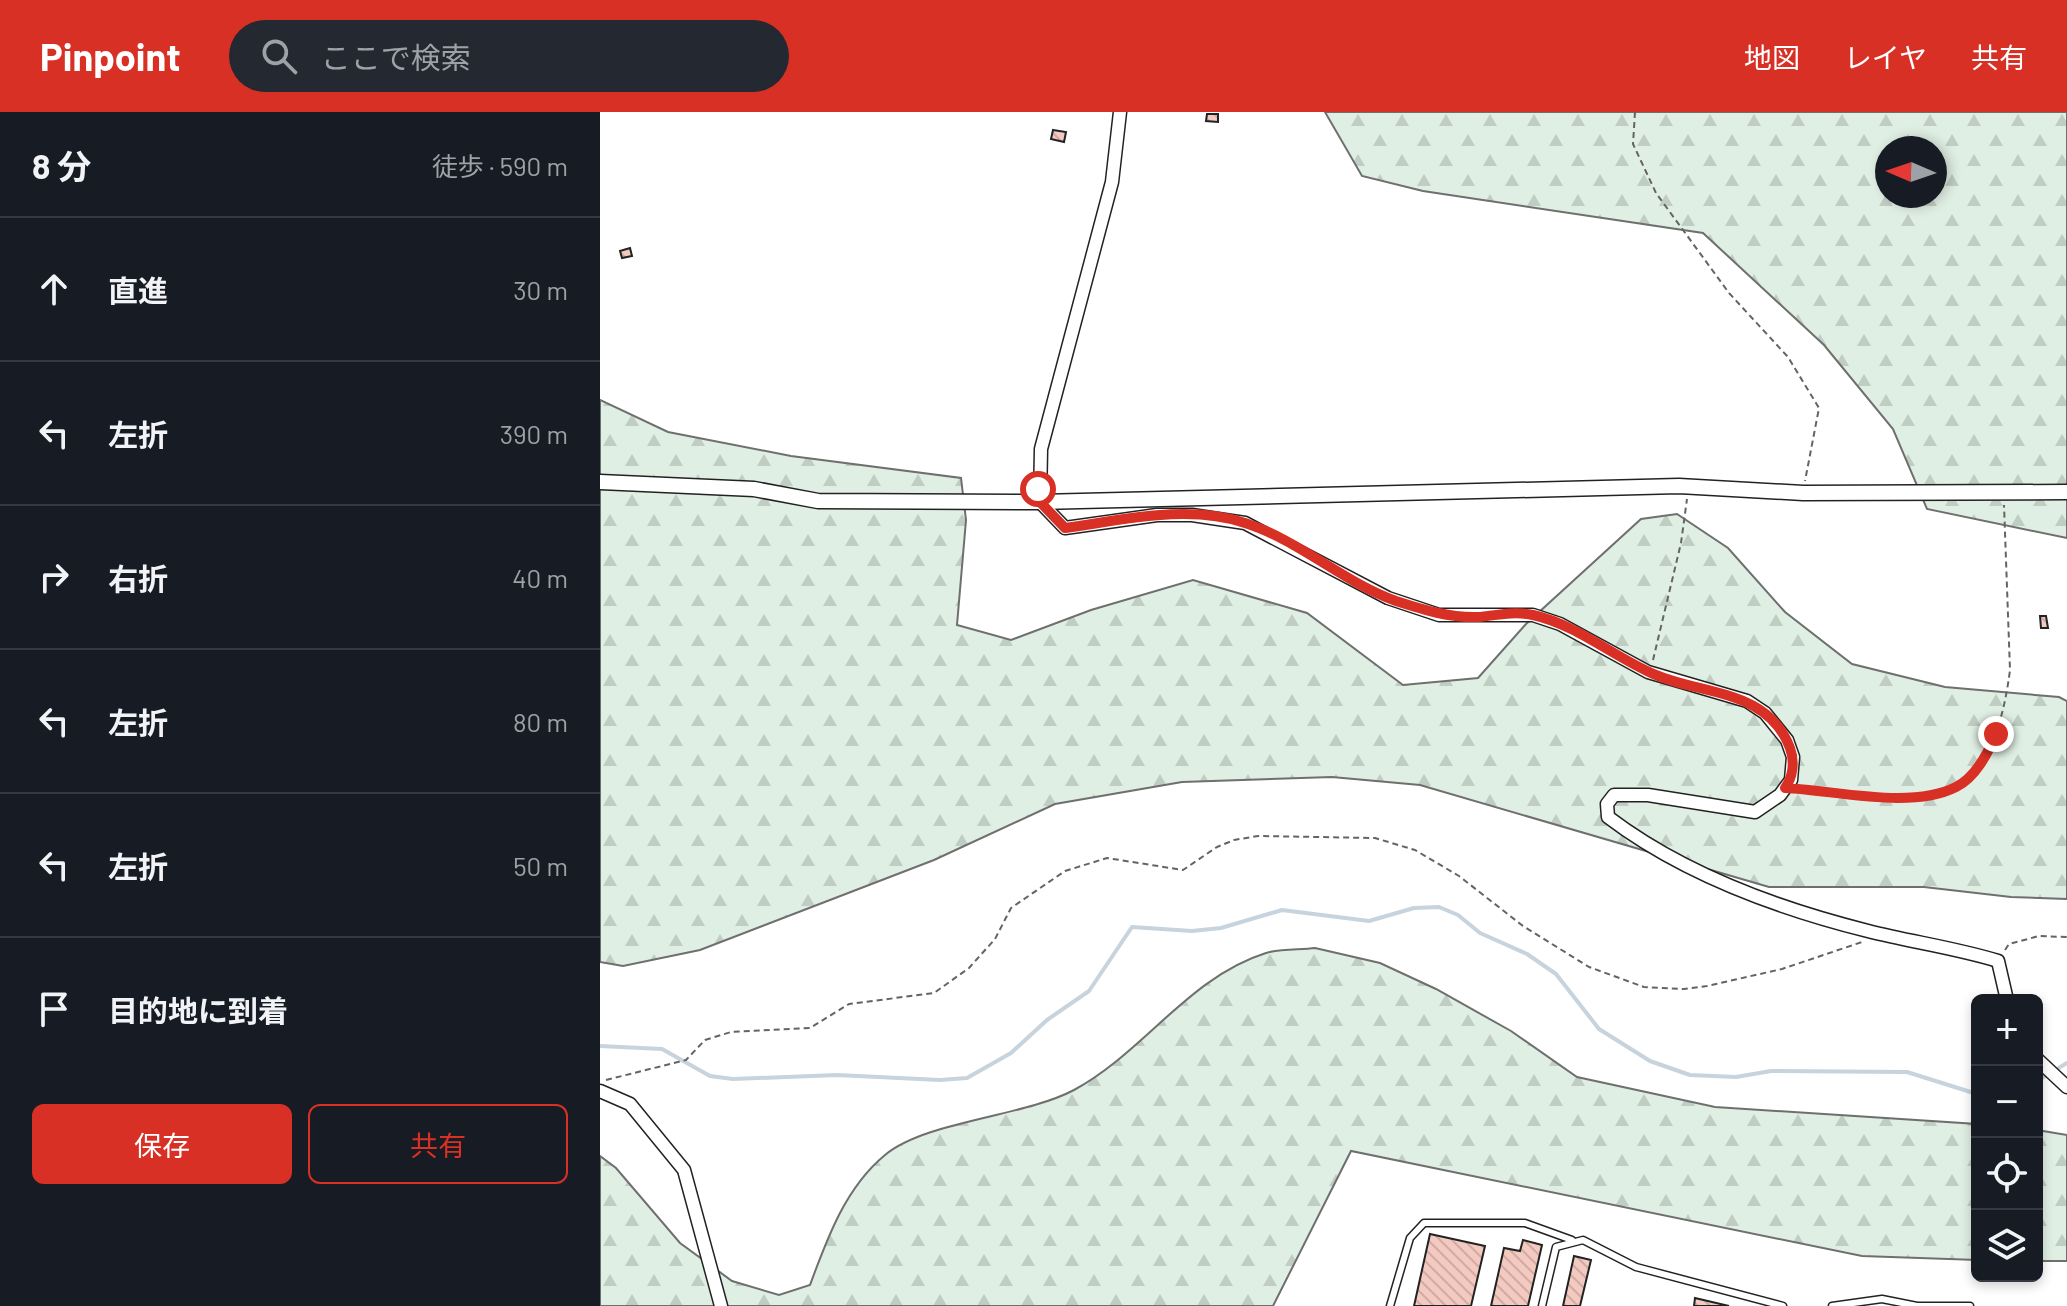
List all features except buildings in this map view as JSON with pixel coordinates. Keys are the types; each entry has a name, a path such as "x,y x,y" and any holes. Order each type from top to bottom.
{"street":[{"path":"1120,112 1112,182 1041,449 1040,502 1065,528 1157,515 1192,515 1245,523 1388,598 1439,615 1533,615 1560,624 1651,673 1747,701 1765,713 1787,740 1793,757 1791,780 1765,808 1755,812 1648,795 1614,795 1607,804 1608,817 1648,847 1688,869 1738,889 1877,933 1998,961 2006,994"},
{"path":"600,482 754,489 818,501 1040,502 1679,486 1803,493 2067,492"},
{"path":"2043,1065 2067,1087"},
{"path":"600,1091 630,1104 684,1170 721,1306"}],"lane":[{"path":"1390,1306 1410,1238 1424,1223 1525,1223 1572,1240 1583,1240 1636,1267 1783,1306"},
{"path":"1542,1306 1556,1247 1572,1240"},
{"path":"1832,1306 1882,1299 1917,1306 1970,1306"}],"path":[{"path":"1635,112 1633,144 1656,193 1729,293 1788,357 1819,408 1803,493"},
{"path":"1651,673 1659,624 1681,543 1688,495 1679,486"},
{"path":"1785,788 1863,795 1935,794 1958,786 1986,757 2007,696 2010,670 2003,493"},
{"path":"600,1081 686,1060 705,1040 731,1032 810,1028 849,1004 934,993 969,968 995,939 1011,908 1065,871 1107,858 1183,870 1217,847 1258,836 1375,838 1415,850 1459,876 1523,926 1576,959 1644,987 1684,989 1782,969 1829,951 1855,946 1877,933"},
{"path":"1998,961 2009,944 2039,936 2067,937"}],"green space":[{"path":"1325,112 2067,112 2067,538 1927,509 1893,429 1824,345 1703,233 1423,191 1362,176"},
{"path":"600,400 668,432 791,456 961,478 966,520 957,625 1011,640 1091,610 1193,580 1307,613 1403,685 1478,678 1526,624 1641,519 1677,514 1728,548 1785,612 1852,664 1945,687 2059,697 2067,701 2067,899 2011,897 1924,887 1769,887 1420,785 1332,777 1182,782 1055,804 934,860 700,950 623,966 600,962"},
{"path":"1315,948 1380,963 1436,989 1511,1031 1577,1077 1715,1107 1971,1124 1971,1260 1862,1256 1351,1151 1273,1306 600,1306 600,1156 616,1168 680,1243 732,1281 779,1295 810,1285 848,1199 885,1155 925,1134 1029,1107 1074,1090 1123,1056 1213,979 1239,964 1272,951"},
{"path":"2043,1131 2067,1135 2067,1261 2043,1261"}],"waterway":[{"path":"600,1046 662,1049 710,1076 733,1079 837,1075 940,1080 967,1078 1011,1053 1047,1020 1089,991 1132,927 1192,931 1221,928 1282,910 1369,921 1414,908 1439,907 1458,915 1480,933 1527,954 1556,974 1599,1029 1650,1061 1690,1075 1736,1077 1771,1071 1907,1072 1971,1092"},
{"path":"2043,1077 2067,1063"}],"route":[{"path":"1038,489 1040,502 1065,528 1157,515 1192,515 1245,523 1388,598 1439,615 1533,615 1560,624 1648,672 1747,701 1765,713 1787,740 1793,757 1791,780 1785,788 1863,795 1935,794 1958,786 1986,757 1996,734"}]}
